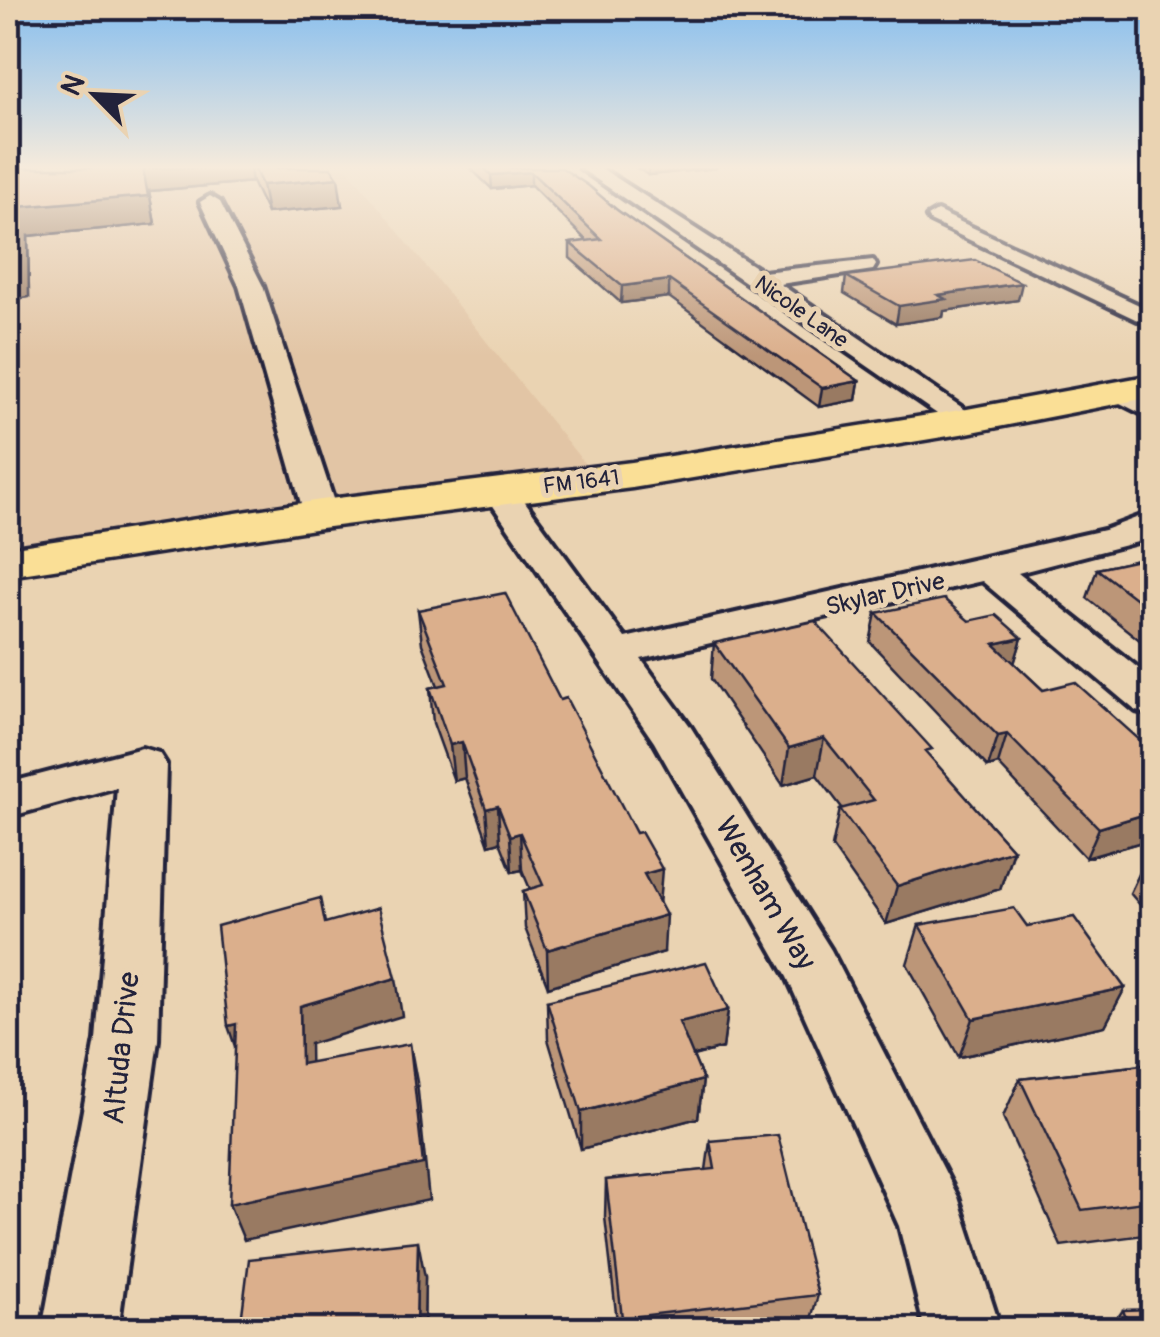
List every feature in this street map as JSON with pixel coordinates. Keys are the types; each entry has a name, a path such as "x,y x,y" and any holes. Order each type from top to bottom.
{"main road":[{"name":"FM 1641","path":"8,562 321,514 632,475 1142,396"}],"street":[{"path":"224,230 251,286 321,514"},
{"name":"Nicole Lane","path":"688,230 967,421"},
{"path":"965,230 1152,320"},
{"path":"758,280 864,265"},
{"name":"Wenham Way","path":"500,492 674,737 811,967 934,1222 962,1330"},
{"name":"Skylar Drive","path":"614,653 990,570 1133,532 1152,522"},
{"path":"990,570 1152,702"},
{"name":"Altuda Drive","path":"8,800 142,764 128,1040 80,1330"}],"shaded area":[{"path":"8,230 397,230 585,464 8,563"}],"building":[{"path":"8,230 19,230 19,265 8,266"},
{"path":"592,230 646,230 859,381 822,388 669,280 622,286 570,243 601,239"},
{"path":"975,260 1022,283 938,295 946,299 899,306 846,276"},
{"path":"1152,557 1152,611 1097,569"},
{"path":"505,593 560,700 566,698 636,833 641,832 662,869 644,874 666,915 547,950 523,891 543,885 520,833 510,836 498,806 486,809 462,742 450,745 430,688 447,684 418,610"},
{"path":"944,599 969,621 996,615 1022,638 994,644 1043,690 1075,682 1152,751 1152,812 1099,828 1007,734 998,736 876,613"},
{"path":"815,621 932,749 925,751 1013,850 897,886 840,809 874,800 824,738 789,748 714,643"},
{"path":"320,898 325,923 378,908 396,978 300,1006 301,1064 410,1044 423,1164 229,1204 236,1024 228,1026 217,926"},
{"path":"1014,908 1027,926 1074,917 1125,988 973,1019 919,925"},
{"path":"706,962 728,1010 679,1022 703,1080 581,1112 547,1001"},
{"path":"1152,1064 1152,1201 1082,1210 1020,1079"},
{"path":"778,1135 818,1295 622,1318 606,1180 715,1169 710,1141"},
{"path":"418,1241 416,1325 387,1330 240,1330 249,1259"},
{"path":"1152,1309 1152,1330 1130,1330 1123,1310"}]}
